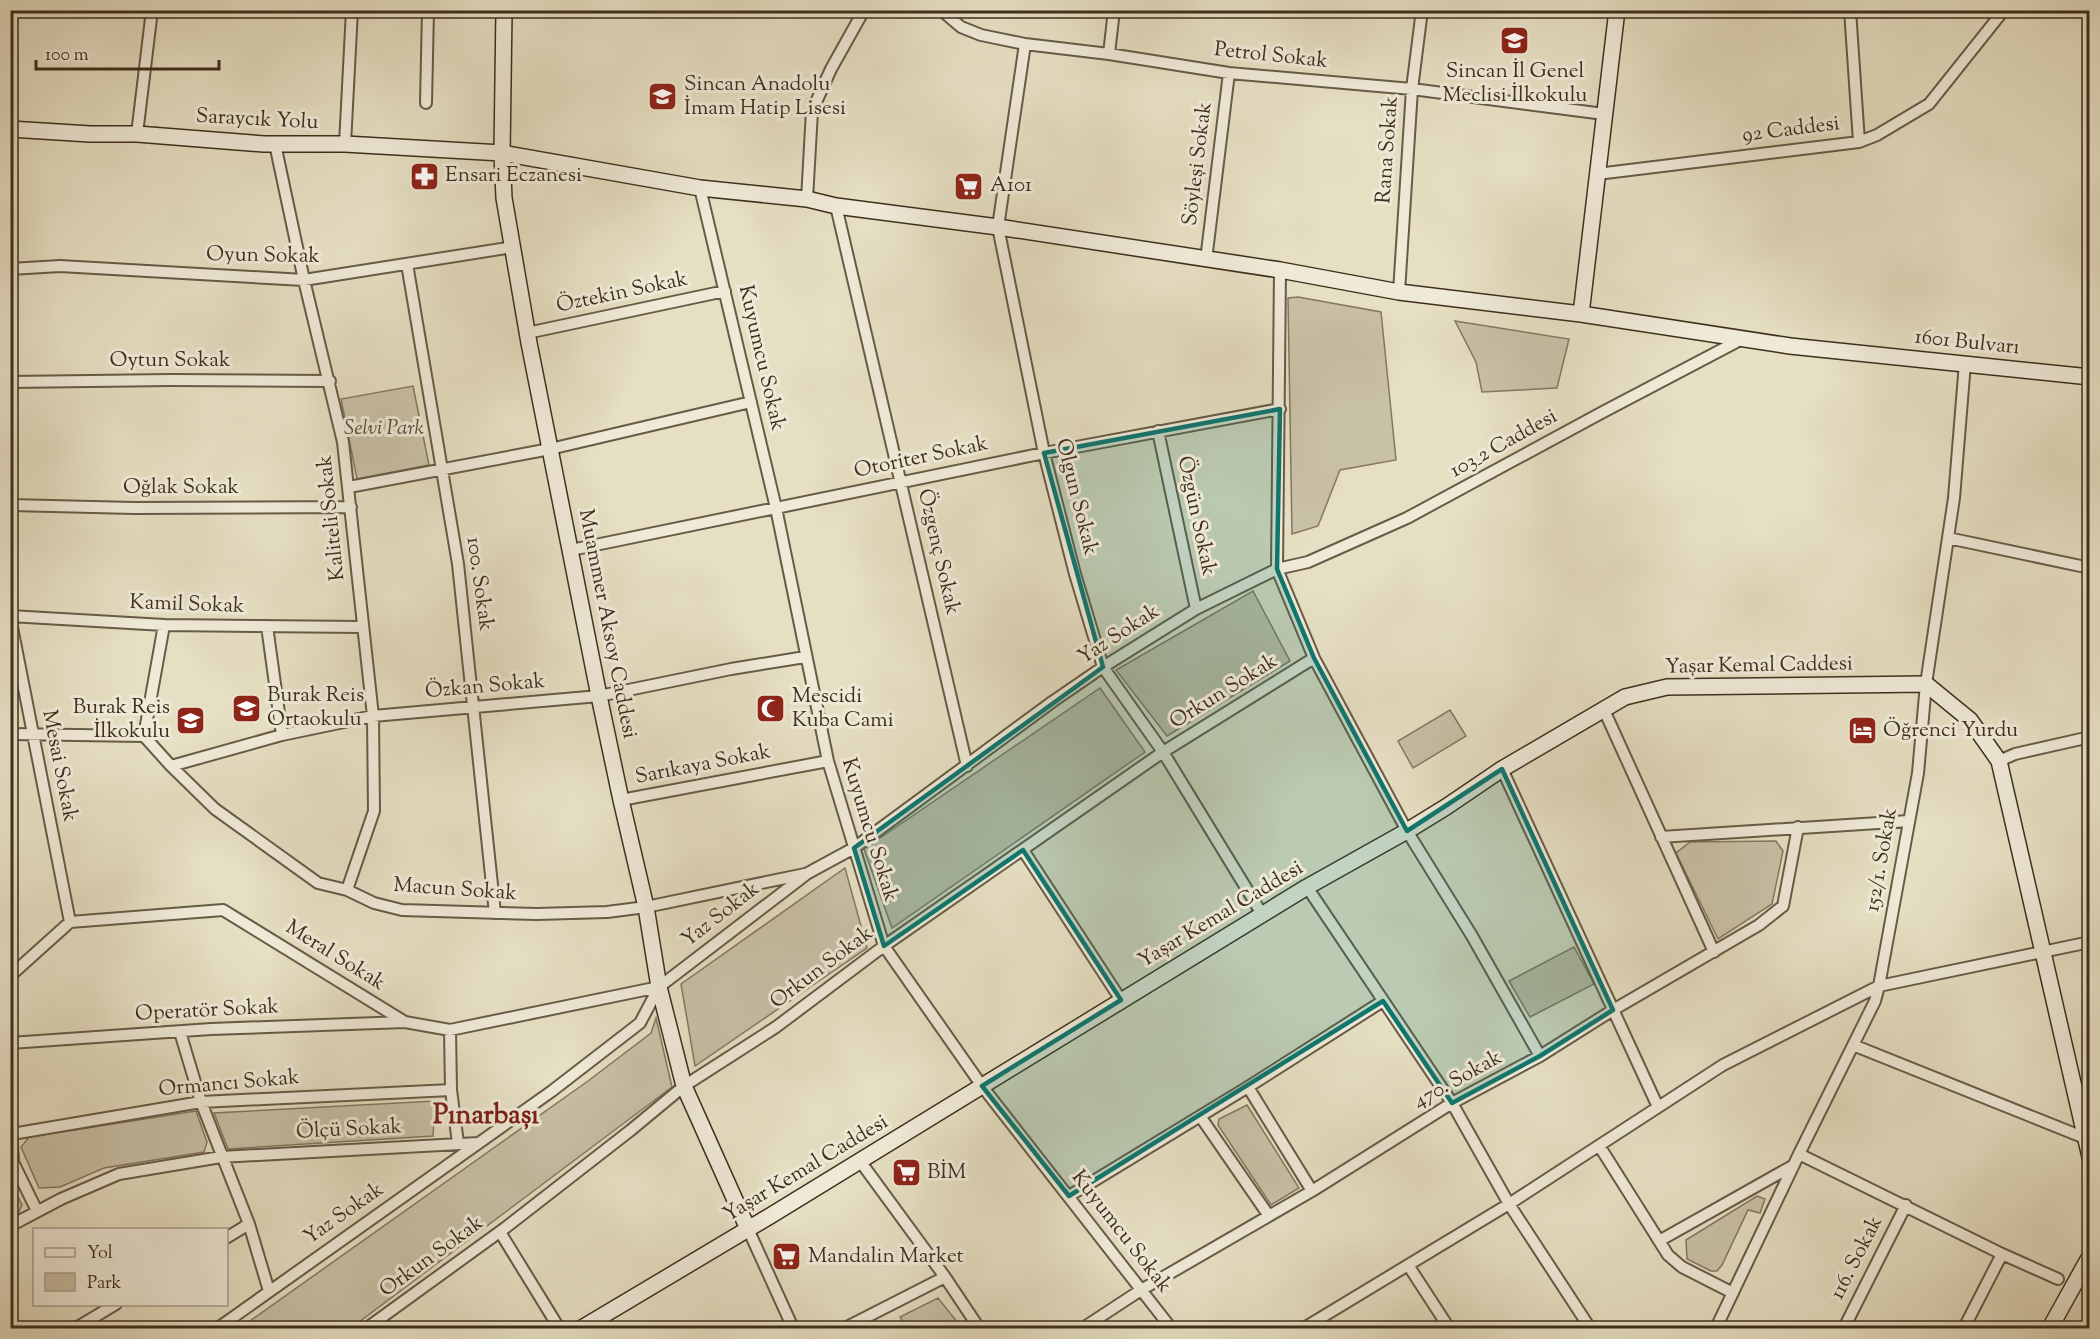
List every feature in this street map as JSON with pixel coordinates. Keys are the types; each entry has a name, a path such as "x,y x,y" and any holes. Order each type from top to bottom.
{"main road":[{"name":"Muammer Aksoy Caddesi","path":"504,10 501,153 504,198 527,333 599,696 646,907 659,987 684,1086 748,1229"},
{"path":"1581,314 1617,10"},
{"name":"Saraycık Yolu","path":"10,129 90,134 137,134 275,144 345,144 501,153 700,188 807,199 836,206 1206,260"},
{"name":"1601 Bulvarı","path":"1206,260 1280,270 1399,292 1581,314 1743,339 2090,377"},
{"path":"1926,684 1970,720 1999,762 2044,952 2084,1105 2085,1138 2090,1157"},
{"name":"Yaşar Kemal Caddesi","path":"582,1329 1307,886 1407,831 1502,769 1625,697 1667,687 1926,684"},
{"path":"2050,1329 2090,1256"}],"street":[{"path":"137,134 152,10"},
{"path":"345,144 352,10"},
{"path":"426,103 428,10"},
{"path":"807,199 812,111 831,69 864,10"},
{"name":"Petrol Sokak","path":"941,10 961,27 981,35 1025,44 1109,54 1229,73 1412,89 1604,114"},
{"path":"1109,54 1114,10"},
{"name":"Rana Sokak","path":"1399,292 1412,89 1422,10"},
{"name":"92 Caddesi","path":"1597,174 1859,142 1850,10"},
{"path":"1859,142 1877,135 1929,104 2004,10"},
{"name":"Olgun Sokak","path":"1025,44 998,228 1044,453 1075,574 1103,668 1163,752 1262,914"},
{"name":"Söyleşi Sokak","path":"1206,260 1229,73"},
{"name":"Kaliteli Sokak","path":"275,144 304,280 343,442 372,716 374,811 347,890"},
{"name":"Kuyumcu Sokak","path":"700,188 776,508 828,761 884,946 982,1086 1171,1329"},
{"name":"Özgenç Sokak","path":"836,206 967,766"},
{"name":"Oyun Sokak","path":"10,269 60,266 304,280 513,247"},
{"name":"100. Sokak","path":"407,264 458,564 495,913"},
{"path":"1280,270 1277,569 1314,658 1407,831 1472,936 1540,1056"},
{"name":"Öztekin Sokak","path":"527,333 725,291"},
{"name":"103_2 Caddesi","path":"1277,569 1308,562 1407,518 1743,339"},
{"name":"152/1. Sokak","path":"1716,1329 1875,1001 1879,986 1918,773 1926,684 1954,498 1965,363"},
{"name":"Oytun Sokak","path":"10,382 330,381"},
{"path":"349,487 550,449 751,402"},
{"name":"Otoriter Sokak","path":"571,550 1044,453 1280,409"},
{"name":"Özgün Sokak","path":"1158,431 1196,609"},
{"name":"Oğlak Sokak","path":"10,505 351,507"},
{"path":"1948,538 2090,568"},
{"name":"Yaz Sokak","path":"219,1329 269,1291 552,1091 640,1023 659,987 808,873 854,848 1052,702 1103,668 1196,609 1277,569"},
{"name":"Kamil Sokak","path":"10,616 164,625 362,627"},
{"name":"Mesai Sokak","path":"10,616 69,922"},
{"path":"10,734 144,736 164,625"},
{"path":"267,626 282,735"},
{"name":"Özkan Sokak","path":"171,766 282,735 372,716 599,696 731,669 805,657"},
{"name":"Orkun Sokak","path":"367,1329 500,1232 632,1130 684,1086 776,1027 884,946 1163,752 1314,658"},
{"path":"1604,710 1714,952"},
{"name":"Macun Sokak","path":"144,736 215,809 318,883 347,890 374,903 402,910 495,913 607,912 646,907 808,873"},
{"path":"1999,762 2015,754 2090,737"},
{"name":"Sarıkaya Sokak","path":"621,800 828,761"},
{"path":"1502,769 1658,1107"},
{"path":"1661,837 1909,821"},
{"name":"470. Sokak","path":"1083,1329 1141,1290 1312,1191 1452,1103 1540,1056 1613,1010 1759,925 1783,906 1798,827"},
{"path":"1023,850 1121,1000"},
{"path":"1307,886 1452,1103 1509,1204 1590,1329"},
{"name":"Meral Sokak","path":"69,922 223,910 405,1022 450,1030 659,987"},
{"path":"10,976 69,922"},
{"path":"1304,1329 1600,1147 1723,1065 1879,986 2090,942"},
{"path":"1069,1196 1248,1087 1383,1001"},
{"name":"Operatör Sokak","path":"10,1044 211,1029 405,1022"},
{"path":"450,1030 451,1090 458,1143"},
{"path":"180,1032 201,1102 249,1224 269,1291"},
{"path":"1853,1045 2085,1138"},
{"path":"1248,1087 1312,1191"},
{"name":"Ormancı Sokak","path":"11,1130 201,1102 451,1090"},
{"path":"1200,1116 1269,1216"},
{"path":"11,1130 12,1163 37,1211"},
{"name":"Ölçü Sokak","path":"10,1226 61,1198 119,1174 221,1157 478,1143"},
{"path":"1600,1147 1668,1255 1683,1267 1733,1293"},
{"path":"1659,1241 1796,1160 1906,1205 2002,1254 2058,1279"},
{"path":"860,1161 979,1329"},
{"name":"116. Sokak","path":"1844,1329 1906,1205"},
{"path":"228,1237 249,1224"},
{"path":"748,1229 793,1329"},
{"path":"500,1232 559,1329"},
{"path":"1964,1329 2002,1254"},
{"path":"1408,1264 1449,1329"},
{"path":"845,1329 945,1278"},
{"path":"76,1329 114,1306"}],"highlighted area":[{"path":"1280,409 1277,569 1314,658 1407,831 1502,769 1613,1010 1540,1056 1452,1103 1383,1001 1069,1196 982,1086 1121,1000 1023,850 884,946 854,848 1103,667 1044,453"}],"green space":[{"path":"1298,297 1381,312 1396,460 1340,470 1318,526 1292,534 1288,298"},
{"path":"1455,321 1569,339 1557,388 1482,392 1476,362"},
{"name":"Selvi Park","path":"413,386 429,465 357,479 341,399"},
{"path":"1253,591 1290,661 1167,736 1116,670"},
{"path":"1100,688 1145,752 892,928 864,849"},
{"path":"1450,710 1466,736 1413,768 1398,741"},
{"path":"1776,841 1783,851 1772,904 1718,939 1676,853 1690,842"},
{"path":"845,868 867,948 695,1066 681,984"},
{"path":"1574,947 1594,984 1530,1017 1509,981"},
{"path":"656,1018 672,1087 351,1328 240,1328 588,1081 651,1033"},
{"path":"435,1101 433,1136 228,1149 214,1113"},
{"path":"1247,1105 1299,1188 1271,1205 1218,1125 1219,1119"},
{"path":"196,1111 207,1142 204,1152 104,1168 60,1187 39,1188 21,1147 29,1137"},
{"path":"11,1182 22,1205 18,1214 11,1218"},
{"path":"1757,1196 1765,1199 1760,1213 1748,1210 1717,1271 1711,1271 1687,1259 1686,1240"},
{"path":"938,1298 962,1328 907,1328 900,1317"}],"place":[{"name":"Sincan İl Genel Meclisi İlkokulu","path":"1515,41"},
{"name":"Sincan Anadolu İmam Hatip Lisesi","path":"663,97"},
{"name":"Ensari Eczanesi","path":"424,176"},
{"name":"A101","path":"969,186"},
{"name":"Burak Reis Ortaokulu","path":"246,708"},
{"name":"Mescidi Kuba Cami","path":"771,709"},
{"name":"Burak Reis İlkokulu","path":"191,720"},
{"name":"Öğrenci Yurdu","path":"1862,731"},
{"name":"BİM","path":"906,1173"},
{"name":"Mandalin Market","path":"787,1257"}],"district":[{"name":"Pınarbaşı","path":"486,1116"}]}
